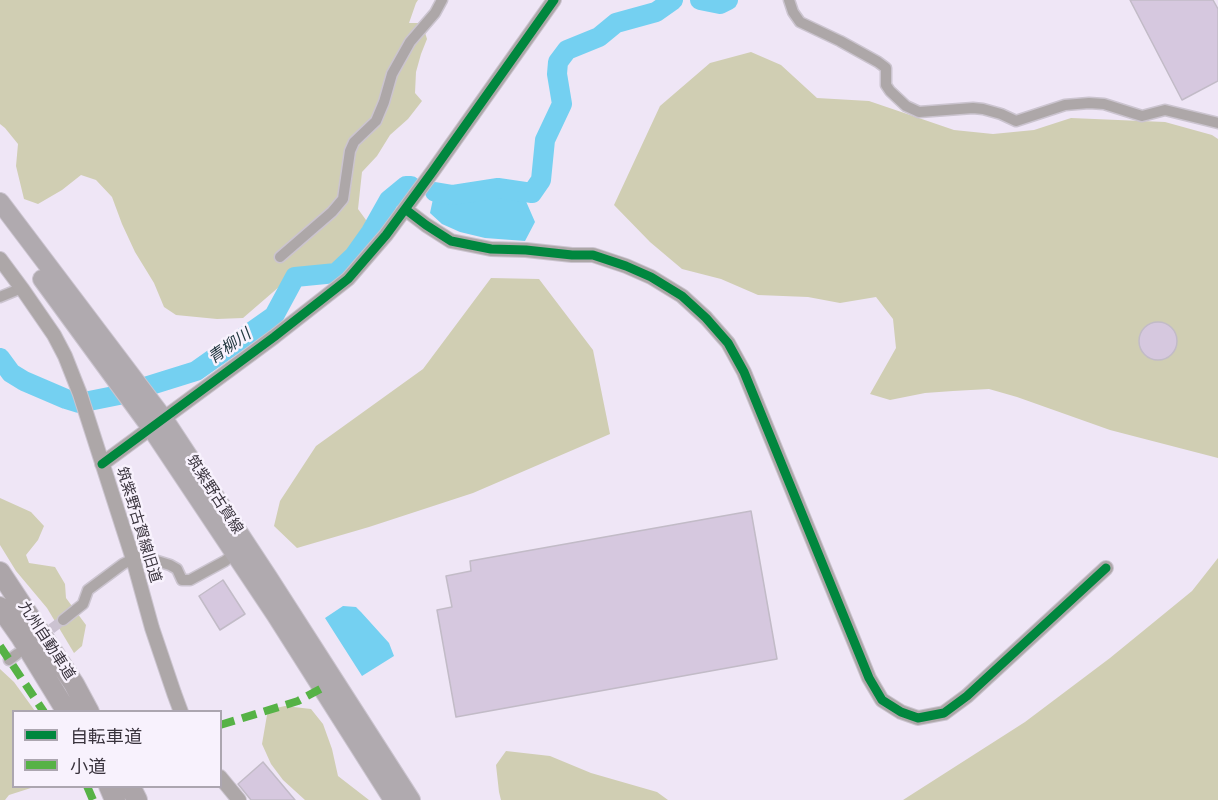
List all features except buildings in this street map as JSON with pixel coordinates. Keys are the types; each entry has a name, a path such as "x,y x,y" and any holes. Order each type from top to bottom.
{"highway":[{"name":"九州自動車道","path":"0,572 88,710"},
{"name":"九州自動車道","path":"0,607 66,710"}],"main road":[{"name":"筑紫野古賀線","path":"0,202 280,596 411,800"},
{"name":"筑紫野古賀線","path":"0,222 132,389"},
{"name":"筑紫野古賀線","path":"158,424 235,554 393,800"}],"street":[{"path":"280,257 332,212 343,199 350,152 354,142 376,121 392,74 410,42 435,13 442,0"},
{"path":"102,464 274,337 348,279 387,235 554,0"},
{"path":"789,0 800,22 840,41 886,68 886,85 890,91 906,106 919,112 962,108 983,109 1001,114 1016,122 1065,105 1089,103 1104,104 1142,116 1165,110 1218,123"},
{"path":"405,209 451,241 491,249 593,255 626,266 651,277 682,296 706,318 728,343 744,372 869,678 882,700 901,712 918,718 944,713 967,696 1106,568"},
{"name":"筑紫野古賀線旧道","path":"0,259 54,335 65,356 80,394 133,559 152,628 182,710"},
{"path":"0,297 23,290"},
{"path":"63,620 83,604 87,590 133,559 141,556 170,565 177,569 182,580 190,580 235,554"},
{"path":"222,779 239,800"}],"shaded area":[{"path":"0,0 418,0 409,23 422,23 427,39 416,72 415,93 422,101 408,119 390,135 377,156 362,172 358,209 366,220 364,240 338,269 312,270 287,280 243,318 217,319 176,315 164,307 154,283 135,252 112,197 96,180 81,175 62,190 38,204 24,199 16,166 18,144 0,124"},
{"path":"751,52 781,65 817,98 869,101 954,130 993,134 1034,130 1071,118 1165,122 1212,135 1218,139 1218,458 1110,430 989,389 925,393 890,400 870,394 896,348 893,319 876,297 840,303 808,297 758,295 721,279 682,269 650,242 614,205 660,106 710,63"},
{"path":"491,278 539,279 593,350 610,434 473,493 297,548 274,526 280,501 316,446 423,369"},
{"path":"0,498 31,512 44,526 38,540 26,555 29,563 55,567 65,584 66,598 86,625 82,646 74,653 47,608 16,571 0,545"},
{"path":"1218,558 1218,800 903,800 1025,722 1110,658 1192,591"},
{"path":"0,669 14,682 34,710 12,710 12,788 31,788 9,795 5,800 0,800"},
{"path":"285,706 311,709 323,724 338,776 369,800 305,800 283,780 271,764 262,744 267,715 272,709"},
{"path":"506,751 550,756 591,773 657,792 668,800 501,800 496,765"}],"water":[{"path":"502,195 525,199 535,222 525,241 485,238 460,232 442,224 430,213 433,199 454,202"},
{"path":"343,606 356,607 389,643 394,656 362,676 325,618"}],"waterway":[{"name":"青柳川","path":"435,192 453,195 498,188 532,193 541,180 545,140 562,104 557,74 558,62 567,50 599,37 616,23 656,12 673,0"},
{"name":"青柳川","path":"700,0 720,4 728,0"},
{"name":"青柳川","path":"0,358 11,373 24,381 79,403 119,395 196,371 274,316 295,277 336,273 354,256 389,200 406,186 411,186"}],"tunnel":[{"path":"39,638 63,620"}],"marked path":[{"path":"0,646 43,710"},
{"path":"222,724 298,701 322,688"},
{"path":"88,788 93,800"}],"cycle path":[{"path":"102,464 274,337 348,279 386,235 554,0"},
{"path":"405,209 451,241 491,249 593,255 626,266 651,277 682,296 706,318 728,343 744,372 869,678 882,700 901,712 918,718 944,713 967,696 1106,568"}]}
